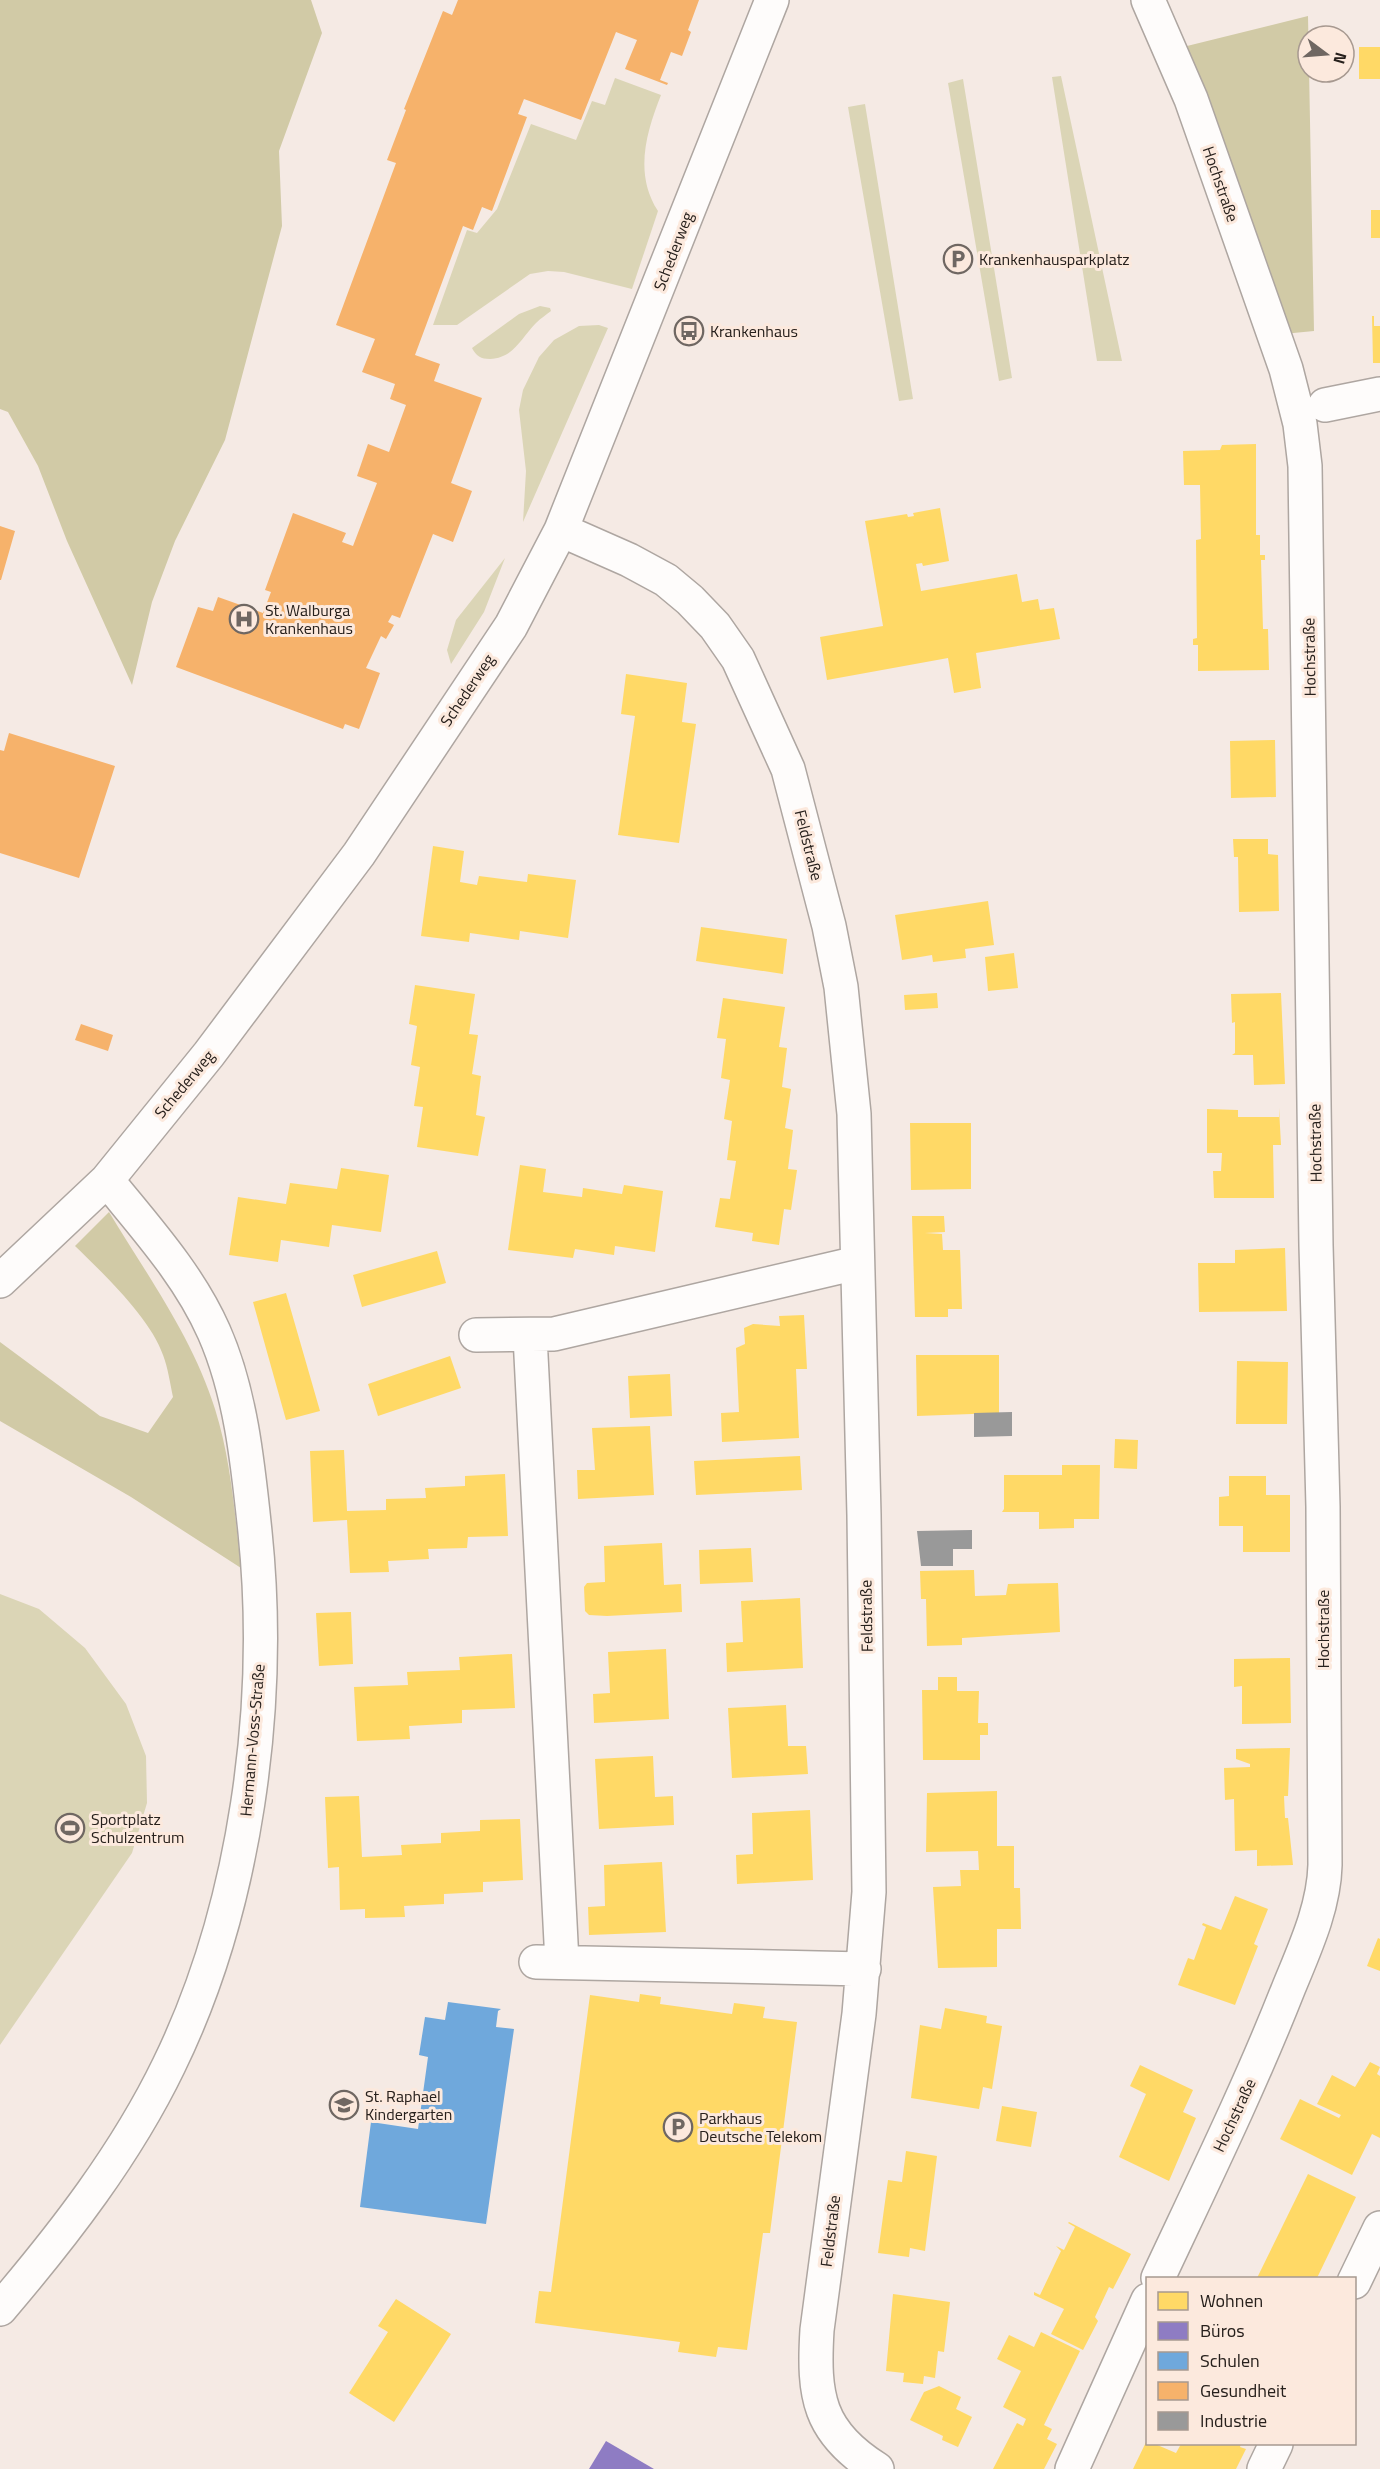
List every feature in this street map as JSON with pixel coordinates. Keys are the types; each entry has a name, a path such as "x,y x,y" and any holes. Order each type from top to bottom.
{"street":[{"name":"Schederweg","path":"0,1281 107,1180 209,1054 359,854 511,626 533,588 561,530 772,0"},
{"name":"Hochstraße","path":"1148,0 1191,99 1286,369 1300,424 1305,466 1323,1508 1325,1865 1318,1910 1273,2028 1158,2277"},
{"path":"1325,405 1380,394"},
{"name":"Feldstraße","path":"561,530 648,569 666,580 698,609 738,659 788,769 829,926 841,987 854,1114 869,1814 868,1892 864,1969 817,2330 814,2370 820,2406 828,2425 843,2444 877,2469"},
{"name":"Hermann-Voss-Straße","path":"0,2309 77,2215 133,2128 169,2064 212,1957 224,1916 244,1829 253,1765 258,1694 259,1571 249,1480 237,1407 221,1349 205,1312 157,1242 107,1180"},
{"path":"476,1335 554,1334 857,1263"},
{"path":"530,1336 549,1962 864,1969"},
{"path":"1356,2278 1380,2228"},
{"path":"1072,2469 1146,2304"},
{"path":"1264,2469 1276,2445"}],"shaded area":[{"path":"0,0 311,0 322,33 279,151 282,226 225,440 175,541 152,602 132,685 67,541 38,466 8,412 0,409"},
{"path":"1308,16 1308,24 1296,24 1296,84 1309,84 1314,331 1283,334 1187,46"},
{"path":"1061,76 1122,361 1097,361 1052,77"},
{"path":"615,78 661,95 647,139 644,168 646,183 658,211 632,289 564,272 548,271 530,274 457,325 433,325 467,230 477,233 497,209 531,124 576,140 592,101 605,105"},
{"path":"963,79 1012,378 999,381 948,83"},
{"path":"865,104 913,399 899,401 848,107"},
{"path":"540,306 550,308 551,311 505,355 498,358 484,358 472,348 519,314"},
{"path":"599,325 608,328 523,522 526,471 519,410 523,390 539,357 554,340 579,326"},
{"path":"505,558 484,612 451,664 447,650 456,620"},
{"path":"109,1212 182,1332 206,1383 225,1448 241,1568 131,1497 0,1421 0,1342 100,1416 148,1433 173,1397 163,1355 148,1327 125,1297 75,1246"},
{"name":"Sportplatz Schulzentrum","path":"0,1594 39,1609 85,1648 126,1704 146,1756 147,1803 132,1853 0,2045"}],"building: Wohnen":[{"path":"1359,47 1380,47 1380,79 1359,79"},
{"path":"1371,210 1380,210 1380,238 1371,238"},
{"path":"1372,316 1374,316 1374,326 1380,326 1380,363 1373,363"},
{"path":"1256,444 1256,535 1260,535 1260,555 1265,555 1265,560 1261,560 1263,629 1268,629 1269,670 1198,671 1198,645 1193,645 1193,639 1197,638 1196,540 1201,539 1200,485 1184,485 1183,451 1220,450 1222,445"},
{"path":"940,508 949,561 923,566 922,563 916,564 921,591 1017,574 1022,602 1038,599 1040,610 1054,608 1060,639 976,653 981,688 954,693 948,658 827,680 820,637 883,626 865,521 907,514 908,517 914,516 913,513"},
{"path":"626,674 687,683 682,722 696,724 679,843 618,835 635,716 621,714"},
{"path":"1275,740 1276,797 1231,798 1230,741"},
{"path":"1233,839 1268,839 1268,854 1278,855 1279,911 1239,912 1238,857 1234,857"},
{"path":"433,846 464,851 460,882 477,885 479,876 527,882 528,874 576,880 568,938 520,931 519,940 470,933 469,942 421,936"},
{"path":"988,901 994,945 965,949 966,958 933,962 932,955 902,960 895,915"},
{"path":"701,927 787,939 783,974 696,961"},
{"path":"1014,953 1018,988 988,991 985,957"},
{"path":"415,985 475,994 469,1034 478,1035 472,1074 481,1076 476,1115 485,1117 478,1156 417,1147 423,1107 414,1106 420,1067 411,1065 417,1026 409,1024"},
{"path":"937,993 938,1008 905,1010 904,995"},
{"path":"1281,993 1285,1084 1254,1085 1253,1055 1232,1055 1235,1053 1235,1022 1232,1023 1231,994"},
{"path":"723,998 785,1007 779,1047 787,1048 782,1087 791,1089 785,1128 793,1130 788,1169 797,1170 791,1210 784,1209 779,1245 752,1241 753,1233 715,1227 720,1198 730,1199 736,1161 727,1160 732,1121 724,1119 730,1080 721,1078 726,1039 717,1038"},
{"path":"1279,1108 1281,1145 1273,1145 1274,1198 1214,1198 1213,1171 1221,1171 1222,1153 1207,1153 1207,1109 1238,1110 1238,1117 1279,1117"},
{"path":"910,1123 971,1123 971,1189 911,1190"},
{"path":"520,1165 546,1169 543,1192 582,1197 583,1188 622,1194 624,1185 663,1191 655,1252 615,1246 614,1255 575,1249 573,1258 508,1250"},
{"path":"341,1168 389,1175 381,1232 332,1225 329,1247 281,1240 278,1262 229,1255 238,1197 286,1204 290,1183 337,1189"},
{"path":"912,1216 944,1216 945,1232 925,1233 942,1234 943,1250 960,1250 962,1309 948,1309 948,1317 915,1317"},
{"path":"1285,1248 1287,1311 1199,1312 1198,1263 1235,1263 1235,1250"},
{"path":"437,1251 446,1283 362,1307 353,1275"},
{"path":"286,1293 320,1411 286,1420 253,1302"},
{"path":"804,1315 807,1369 796,1369 799,1438 722,1442 721,1413 739,1412 736,1348 745,1344 744,1328 753,1324 780,1326 779,1316"},
{"path":"916,1355 999,1355 999,1413 917,1416"},
{"path":"450,1356 461,1388 378,1416 368,1384"},
{"path":"1237,1361 1288,1362 1287,1424 1236,1424"},
{"path":"670,1374 672,1416 630,1418 628,1376"},
{"path":"650,1426 654,1495 578,1499 577,1470 595,1470 592,1428"},
{"path":"1115,1439 1138,1440 1137,1469 1114,1468"},
{"path":"344,1450 347,1511 386,1510 386,1499 426,1498 425,1488 465,1486 465,1476 505,1474 508,1536 468,1537 467,1548 428,1549 429,1559 388,1561 389,1572 350,1573 347,1520 313,1522 310,1451"},
{"path":"800,1456 802,1490 696,1495 694,1461"},
{"path":"1062,1465 1100,1465 1099,1519 1074,1519 1074,1528 1039,1529 1039,1512 1002,1512 1004,1509 1004,1475 1062,1475"},
{"path":"1229,1476 1266,1476 1266,1495 1290,1495 1290,1552 1243,1552 1243,1526 1219,1526 1219,1497 1229,1496"},
{"path":"662,1543 664,1585 681,1584 682,1612 607,1616 589,1615 585,1611 584,1587 587,1583 605,1582 604,1546"},
{"path":"751,1548 753,1582 700,1584 699,1550"},
{"path":"974,1570 975,1596 1006,1595 1008,1584 1058,1583 1060,1632 962,1638 962,1645 927,1646 926,1599 921,1599 920,1571"},
{"path":"800,1598 803,1668 727,1672 726,1643 743,1642 741,1601"},
{"path":"351,1612 353,1664 319,1666 316,1613"},
{"path":"666,1649 669,1719 594,1723 593,1694 610,1693 608,1652"},
{"path":"512,1654 515,1708 462,1710 462,1723 409,1726 410,1739 357,1741 354,1687 408,1685 407,1672 460,1670 459,1657"},
{"path":"1290,1658 1291,1723 1242,1724 1242,1686 1234,1687 1234,1659"},
{"path":"938,1677 957,1677 957,1691 979,1691 978,1723 988,1723 988,1735 980,1735 980,1760 923,1760 922,1690 938,1690"},
{"path":"786,1705 788,1746 806,1746 808,1774 732,1778 728,1708"},
{"path":"1290,1748 1288,1796 1284,1796 1285,1818 1288,1818 1293,1865 1257,1866 1257,1850 1235,1851 1234,1799 1225,1800 1224,1768 1250,1767 1250,1764 1236,1759 1236,1749"},
{"path":"653,1756 655,1797 673,1796 674,1825 599,1829 595,1759"},
{"path":"997,1791 997,1846 1014,1846 1014,1888 1020,1888 1021,1929 997,1929 997,1967 938,1968 933,1887 961,1886 960,1870 979,1870 978,1851 926,1852 927,1793"},
{"path":"359,1796 362,1857 402,1855 401,1845 441,1843 441,1833 480,1831 480,1820 520,1819 523,1880 483,1882 483,1892 444,1894 444,1904 404,1906 405,1917 365,1918 365,1909 340,1910 339,1867 328,1868 325,1797"},
{"path":"810,1810 813,1880 737,1884 736,1855 753,1854 752,1813"},
{"path":"662,1862 666,1932 589,1935 588,1907 605,1906 604,1865"},
{"path":"1235,1896 1268,1909 1254,1944 1258,1946 1235,2005 1178,1985 1188,1958 1194,1960 1206,1927 1202,1925 1203,1923 1221,1930"},
{"path":"1378,1938 1380,1939 1380,1971 1367,1966"},
{"name":"Parkhaus Deutsche Telekom","path":"640,1994 661,1997 660,2004 732,2014 734,2003 765,2007 763,2018 797,2022 770,2233 763,2233 747,2350 718,2347 716,2357 678,2352 680,2342 535,2323 539,2291 551,2292 590,1995 639,2002"},
{"path":"945,2008 987,2016 986,2023 1002,2026 992,2089 983,2087 979,2109 911,2098 920,2025 941,2029"},
{"path":"1370,2062 1380,2067 1377,2074 1380,2076 1380,2138 1372,2134 1352,2175 1280,2139 1300,2099 1339,2118 1341,2115 1317,2104 1332,2075 1355,2087"},
{"path":"1140,2065 1193,2090 1183,2112 1196,2118 1169,2181 1119,2157 1146,2094 1130,2086"},
{"path":"1002,2106 1037,2112 1031,2147 996,2141"},
{"path":"906,2151 937,2156 925,2251 910,2248 909,2257 878,2253 888,2180 902,2182"},
{"path":"1308,2174 1356,2197 1317,2277 1257,2277"},
{"path":"1069,2222 1131,2254 1113,2289 1109,2287 1095,2317 1098,2321 1083,2350 1051,2334 1064,2309 1034,2295 1034,2292 1040,2295 1061,2251 1056,2246 1064,2250 1075,2227"},
{"path":"893,2294 950,2302 944,2352 938,2351 935,2378 924,2376 923,2384 903,2382 904,2373 886,2371"},
{"path":"396,2299 451,2334 394,2422 349,2393 388,2332 378,2326"},
{"path":"1041,2332 1080,2351 1044,2425 1052,2429 1047,2439 1057,2444 1044,2469 993,2469 1017,2423 1023,2426 1026,2419 1003,2407 1021,2371 997,2359 1009,2335 1034,2347"},
{"path":"939,2386 961,2397 956,2409 972,2417 958,2447 942,2440 943,2436 910,2420 924,2392"},
{"path":"1146,2442 1146,2445 1157,2445 1176,2453 1180,2445 1241,2445 1240,2447 1246,2449 1236,2469 1133,2469"}],"building: Büros":[{"path":"606,2441 654,2469 589,2469"}],"building: Schulen":[{"path":"448,2002 501,2009 498,2011 496,2027 514,2029 486,2224 360,2207 371,2122 418,2129 428,2057 419,2055 425,2017 445,2020"}],"building: Gesundheit":[{"path":"458,0 699,0 688,30 691,32 682,56 671,52 660,80 668,83 667,85 625,69 637,40 616,32 581,120 524,99 518,114 527,117 492,211 482,207 473,230 463,226 415,355 440,364 434,381 482,398 451,483 472,491 453,542 433,534 400,618 392,615 388,622 394,625 386,639 381,636 366,668 380,673 359,729 345,724 343,729 176,667 198,607 213,611 218,597 263,613 271,592 265,590 293,513 346,533 342,542 353,546 377,483 357,476 368,444 389,452 406,405 390,399 395,384 362,372 375,339 336,325 396,163 387,160 406,110 404,109 443,11 452,15"},
{"path":"0,526 15,531 1,580 0,580"},
{"path":"9,733 115,766 79,878 0,853 0,750 4,751"},
{"path":"81,1024 113,1035 108,1051 75,1040"}],"building: Industrie":[{"path":"1012,1412 1012,1436 974,1437 974,1413"},
{"path":"972,1530 972,1549 953,1549 953,1566 921,1566 917,1531"}],"place":[{"name":"Krankenhausparkplatz","path":"958,259"},
{"name":"Krankenhaus","path":"689,331"},
{"name":"St. Walburga Krankenhaus","path":"244,619"},
{"name":"Sportplatz Schulzentrum","path":"70,1828"},
{"name":"St. Raphael Kindergarten","path":"344,2105"},
{"name":"Parkhaus Deutsche Telekom","path":"678,2127"}]}
